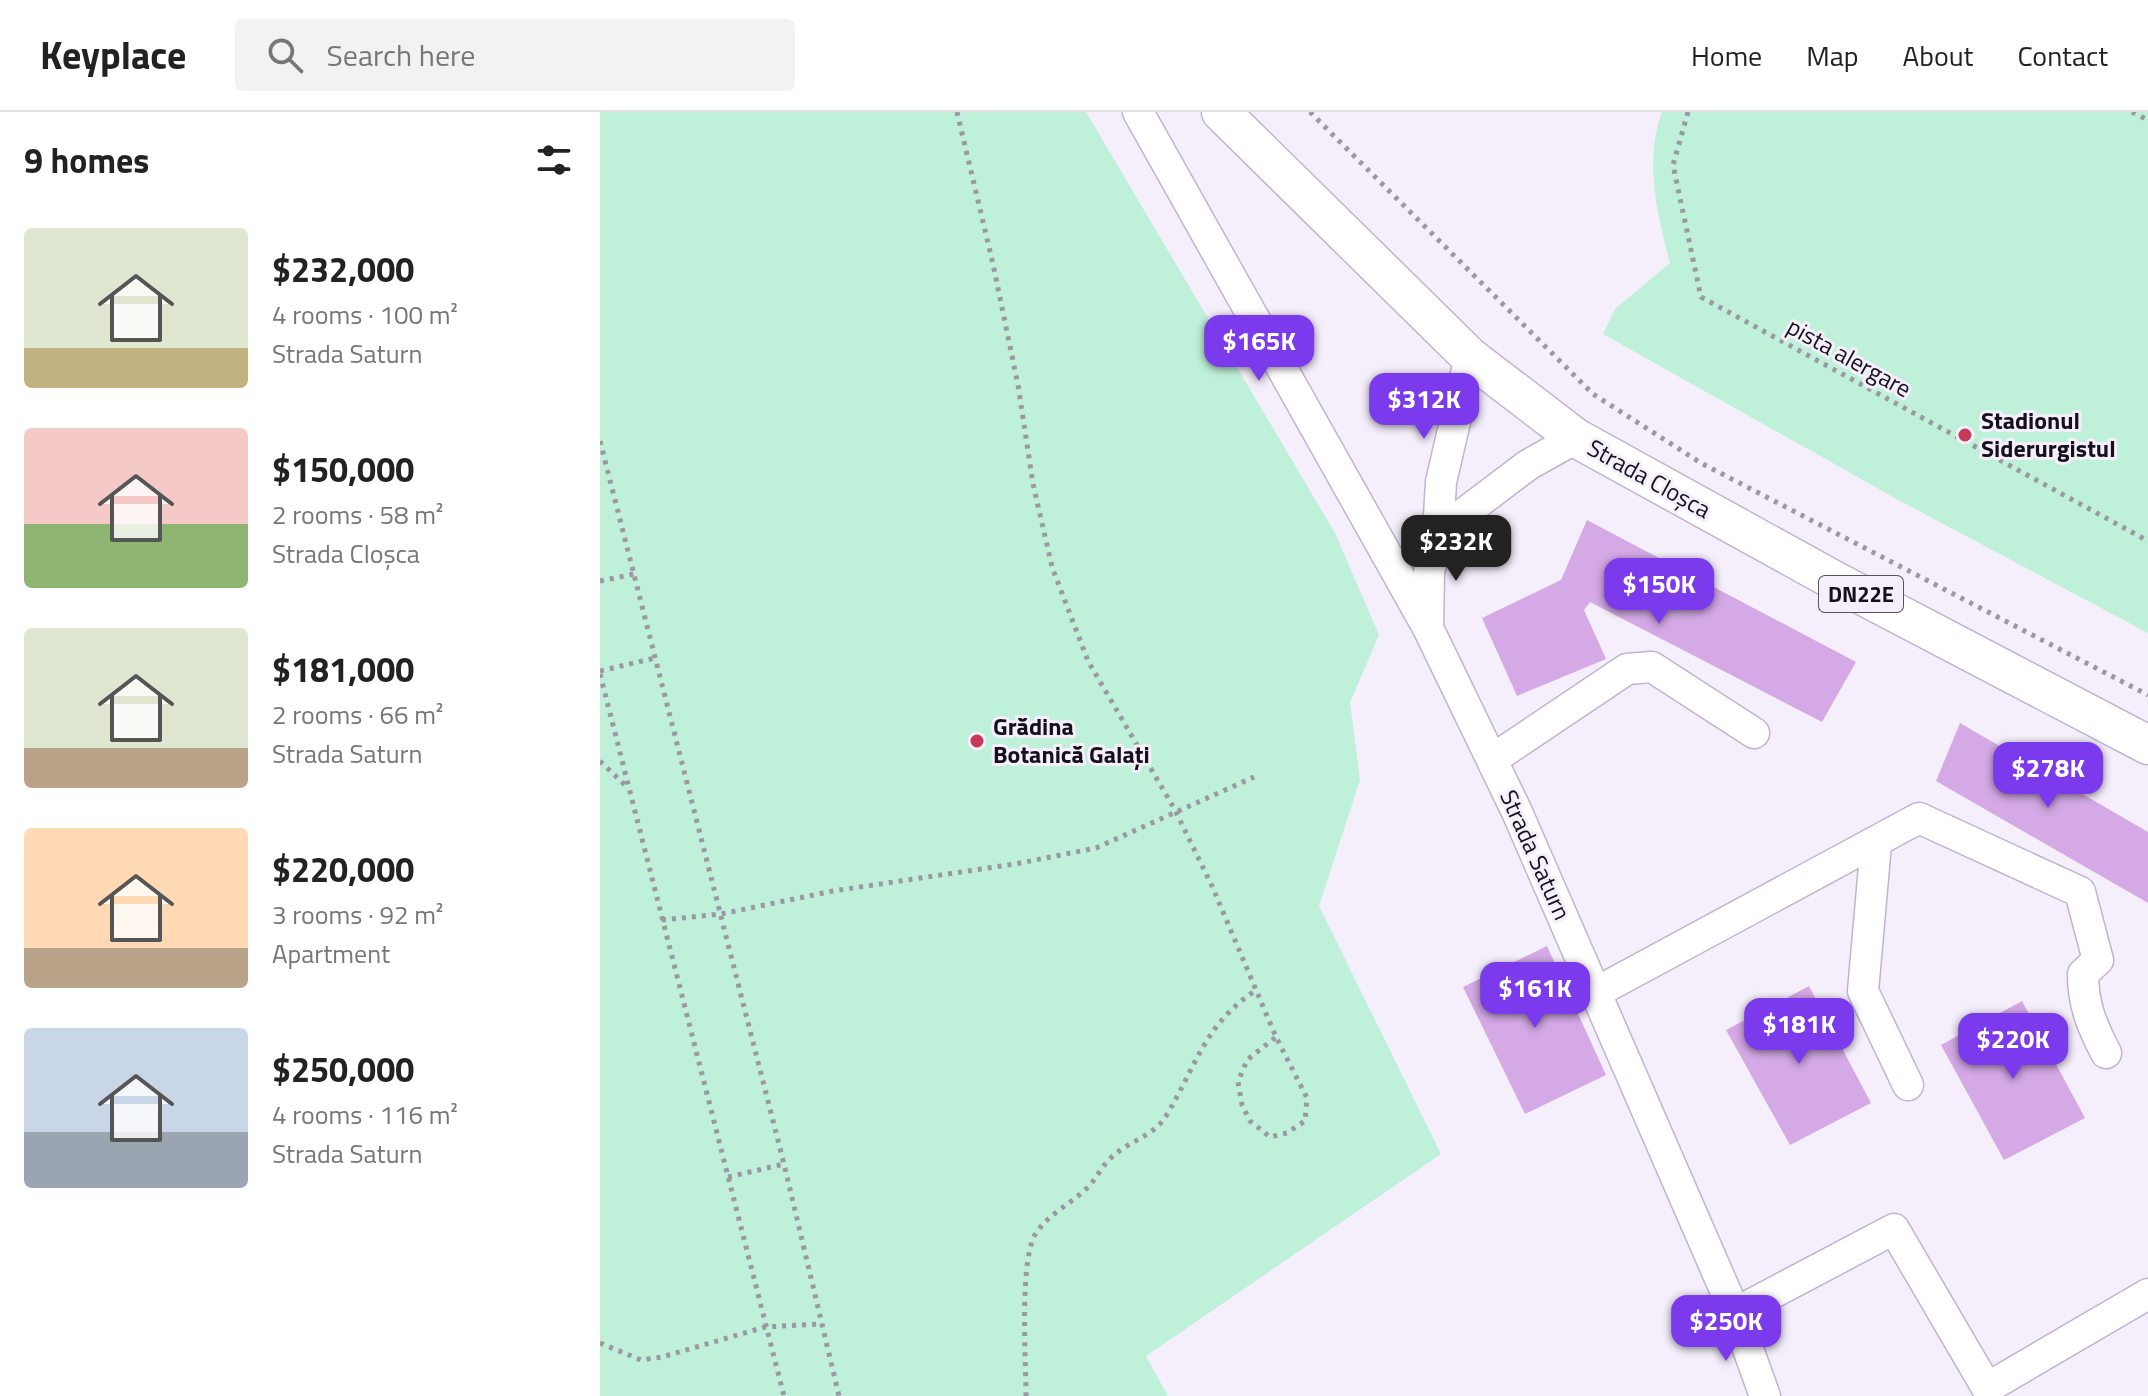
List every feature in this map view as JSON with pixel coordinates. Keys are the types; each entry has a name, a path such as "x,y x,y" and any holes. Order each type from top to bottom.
{"main road":[{"name":"Strada Cloșca","path":"1221,112 1470,357 1576,438 1837,582 2148,745"}],"street":[{"path":"1138,112 1428,628"},
{"name":"Strada Saturn","path":"1470,357 1441,482 1438,533 1429,573 1428,628 1493,759 1735,1313 1765,1396"},
{"path":"1438,533 1506,480 1576,438"},
{"path":"1493,759 1627,669 1652,667 1754,733"},
{"path":"1595,993 1876,844 1919,818 2080,892 2098,960 2083,974 2083,996 2090,1022 2106,1053"},
{"path":"1876,844 1863,991 1908,1085"},
{"path":"1735,1313 1894,1229 1987,1388 2148,1294"}],"path":[{"path":"957,112 996,279 1052,567 1088,661 1175,810 1212,886 1276,1037 1307,1098 1305,1121 1287,1133 1270,1137 1250,1121 1242,1105 1238,1082 1247,1060 1276,1037"},
{"path":"1310,112 1593,394 1701,463 2148,695"},
{"name":"pista alergare","path":"1688,112 1673,165 1701,297 2148,541"},
{"path":"2132,112 2148,120"},
{"path":"600,441 784,1164 839,1396"},
{"path":"600,581 634,574"},
{"path":"655,658 600,672 784,1396"},
{"path":"600,761 629,788"},
{"path":"662,920 721,914 833,891 1015,864 1096,848 1254,777"},
{"path":"1026,1396 1028,1257 1035,1235 1053,1214 1088,1188 1113,1156 1141,1139 1164,1119 1209,1033 1235,1004 1257,990"},
{"path":"728,1177 784,1164"},
{"path":"600,1343 641,1360 662,1357 765,1327 821,1324"}],"green space":[{"name":"Grădina Botanică Galați","path":"600,112 1086,112 1335,533 1379,635 1350,703 1360,780 1319,906 1441,1154 1146,1356 1168,1396 600,1396"},
{"name":"Stadionul Siderurgistul","path":"1662,112 2148,112 2148,633 1902,502 1603,334 1615,309 1670,263 1654,188 1654,149"}],"building":[{"path":"1587,520 1856,662 1822,722 1590,602 1584,610 1606,659 1517,696 1482,618 1561,580"},
{"path":"1960,723 2148,832 2148,903 1936,781"},
{"path":"1547,946 1606,1075 1525,1114 1463,987"},
{"path":"1809,986 1871,1103 1790,1145 1726,1030"},
{"path":"2022,1001 2085,1118 2004,1160 1941,1045"}],"place":[{"name":"Stadionul Siderurgistul","path":"1965,435"},
{"name":"Grădina Botanică Galați","path":"977,741"}]}
